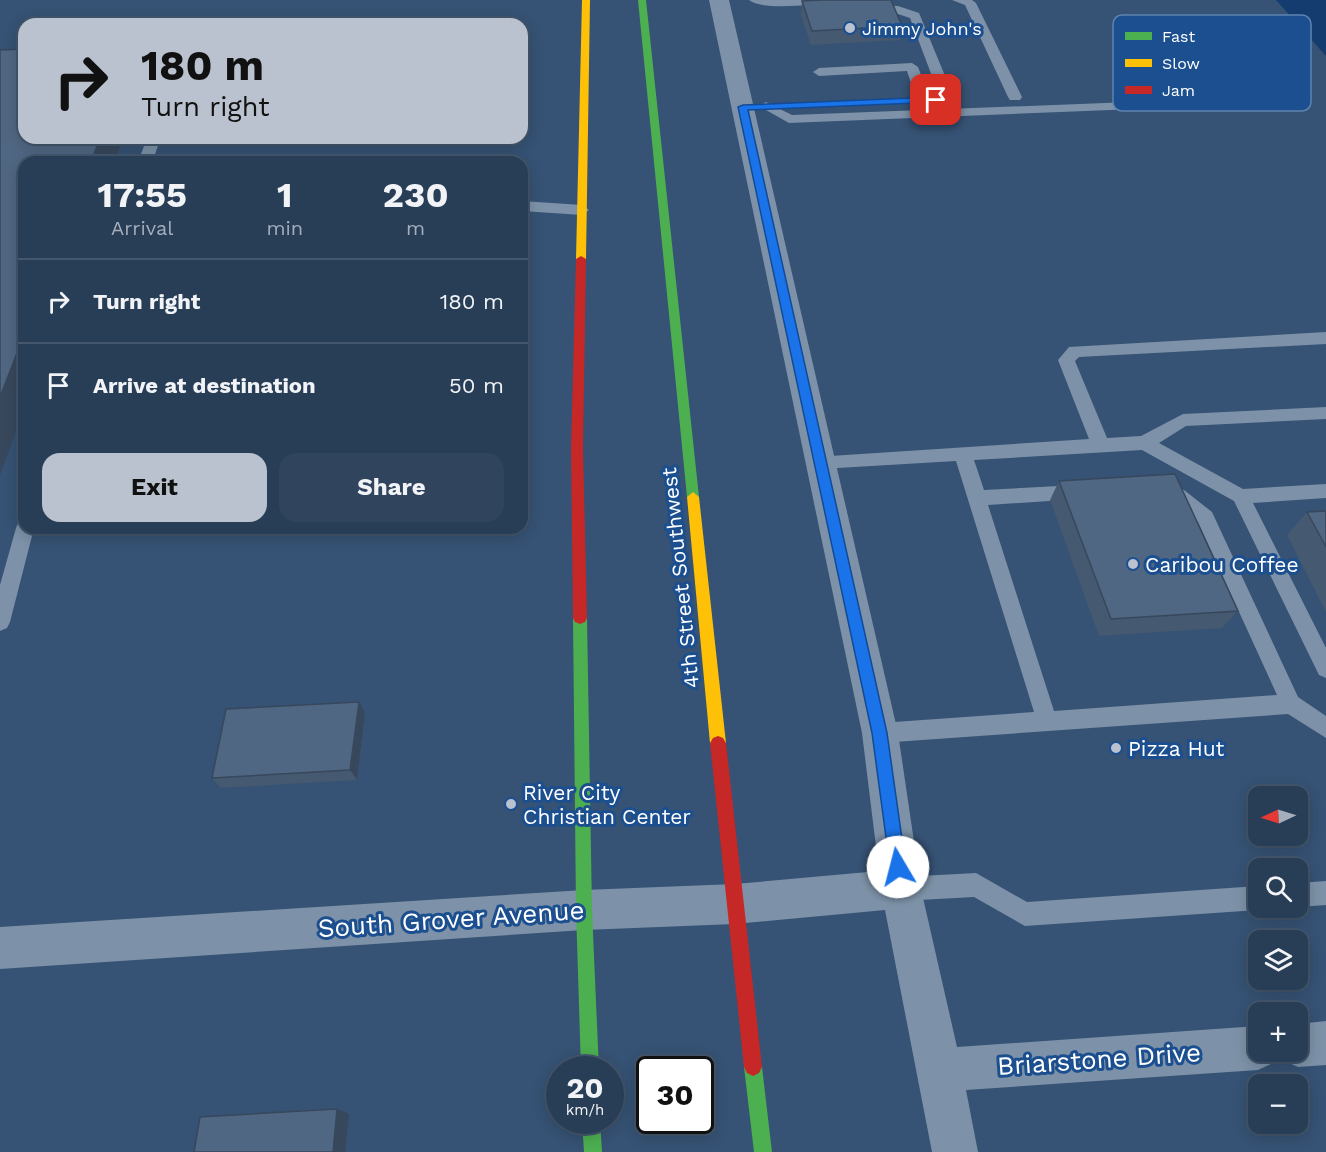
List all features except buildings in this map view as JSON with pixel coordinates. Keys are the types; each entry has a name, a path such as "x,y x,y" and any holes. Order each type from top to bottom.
{"main road":[{"path":"586,0 577,448 584,910 589,1056"},
{"name":"4th Street Southwest","path":"642,0 735,904 763,1152"},
{"path":"591,1134 592,1152"}],"street":[{"path":"719,0 754,107 821,462 880,733 901,889 955,1152"},
{"name":"South Grover Avenue","path":"0,948 584,910 735,904 901,889"},
{"path":"1308,1044 1326,1043"},
{"name":"Briarstone Drive","path":"940,1070 1248,1049"}],"lane":[{"path":"755,0 778,2 830,0"},
{"path":"810,1 845,10 892,8 915,16 948,100"},
{"path":"964,2 1015,97"},
{"path":"819,72 912,68 924,100"},
{"path":"754,107 1088,94 1095,108"},
{"path":"754,107 789,119 1113,107"},
{"path":"528,206 582,210"},
{"path":"1101,446 1066,360 1075,351 1326,338"},
{"path":"821,462 1144,443 1183,420 1326,413"},
{"path":"1144,443 1241,496 1326,491"},
{"path":"963,453 1047,721"},
{"path":"1146,488 1177,495 1205,517 1291,704 1326,728"},
{"path":"977,498 1101,491"},
{"path":"1241,496 1326,669"},
{"path":"0,622 23,534"},
{"path":"880,733 1291,704"},
{"path":"901,889 976,885 1025,915 1248,899"},
{"path":"1308,894 1326,893"}],"water":[{"path":"1276,0 1326,0 1326,56 1311,39 1311,15 1289,15"}],"traffic: fast":[{"path":"642,0 693,497"},
{"path":"580,618 584,910 589,1056"},
{"path":"753,1067 763,1152"},
{"path":"592,1134 593,1152"}],"traffic: slow":[{"path":"581,259 586,0"},
{"path":"693,497 718,743"}],"traffic: jam":[{"path":"580,618 577,448 581,259"},
{"path":"718,743 753,1067"}],"place":[{"name":"Jimmy John's","path":"850,28"},
{"name":"Caribou Coffee","path":"1133,564"},
{"name":"Pizza Hut","path":"1116,748"},
{"name":"River City Christian Center","path":"511,804"}],"route":[{"path":"898,867 880,733 743,107 936,100"}]}
